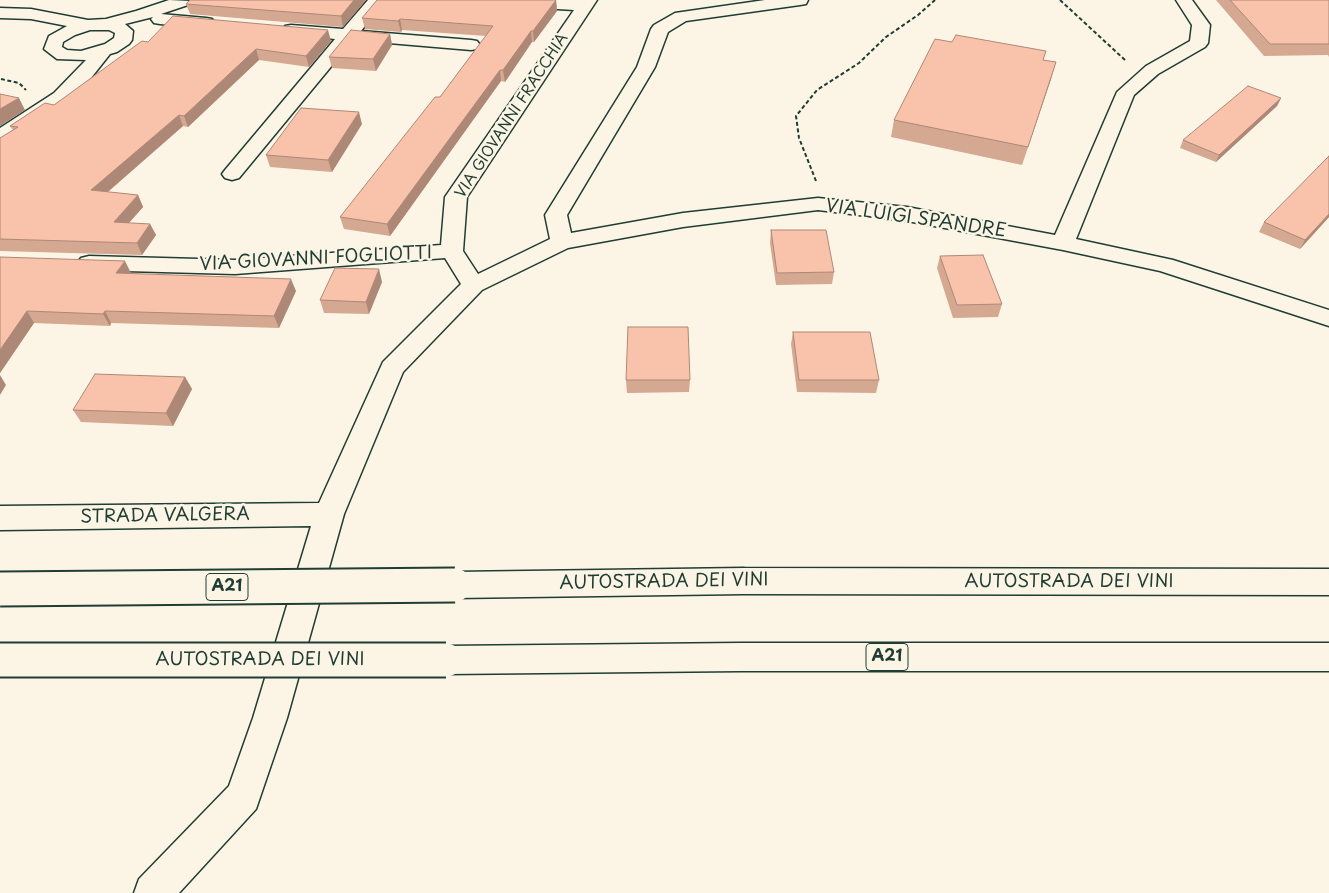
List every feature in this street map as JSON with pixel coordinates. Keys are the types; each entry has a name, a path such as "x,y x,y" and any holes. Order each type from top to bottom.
{"main road":[{"path":"232,174 377,0"},
{"path":"491,0 587,3"},
{"path":"562,242 556,215 646,67 660,29 681,17 800,0"},
{"path":"1063,243 1126,92 1152,70 1199,43 1201,25 1184,0"},
{"path":"59,47 81,56 102,52 118,44 125,36 175,10 183,1"},
{"path":"59,47 69,31 142,15 183,1"},
{"name":"VIA GIOVANNI FRACCHIA","path":"452,251 456,197 587,3"},
{"path":"0,12 20,13 120,28 124,31 125,36"},
{"path":"20,13 39,25 59,47 71,71 70,87"},
{"path":"160,19 224,24"},
{"path":"272,28 471,45"},
{"path":"0,137 52,103 84,74 102,52"},
{"name":"VIA LUIGI SPANDRE","path":"153,893 243,797 270,718 329,514 392,368 474,285 562,242 683,220 818,204 907,214 1165,264 1329,318"},
{"path":"452,251 474,285"},
{"name":"VIA GIOVANNI FOGLIOTTI","path":"69,262 236,267 452,251"},
{"name":"STRADA VALGERA","path":"0,518 329,514"},
{"name":"AUTOSTRADA DEI VINI","path":"0,588 744,581 1329,582"},
{"name":"AUTOSTRADA DEI VINI","path":"0,660 1329,657"}],"path":[{"path":"818,204 816,180 799,138 796,116 817,90 859,62 886,37 935,0"},
{"path":"1060,0 1144,77"},
{"path":"1,79 19,83 30,95"}],"building":[{"path":"190,0 354,0 341,16 186,4"},
{"path":"377,0 556,0 503,70 500,70 387,224 340,217 435,97 440,97 493,26 362,18"},
{"path":"1230,0 1329,0 1329,44 1270,44"},
{"path":"173,16 328,30 306,56 256,49 184,116 179,115 91,190 138,195 114,222 150,224 137,243 0,239 0,138 18,127 10,126 45,103 54,105 142,41 148,42"},
{"path":"351,30 390,34 373,59 329,57"},
{"path":"956,35 1046,51 1043,60 1056,62 1028,147 894,120 935,39 952,42"},
{"path":"1248,86 1281,98 1219,155 1183,140"},
{"path":"0,94 19,98 0,109"},
{"path":"301,108 359,112 328,160 266,155"},
{"path":"1329,156 1329,214 1305,240 1264,222"},
{"path":"771,230 826,230 834,272 777,273"},
{"path":"983,255 1002,304 957,305 940,256"},
{"path":"0,257 125,261 116,273 291,279 274,316 105,311 103,314 27,311 0,350"},
{"path":"335,268 379,269 366,302 320,300"},
{"path":"628,327 688,327 690,380 626,380"},
{"path":"793,332 870,332 879,380 799,380"},
{"path":"95,374 185,377 166,413 73,410"}]}
